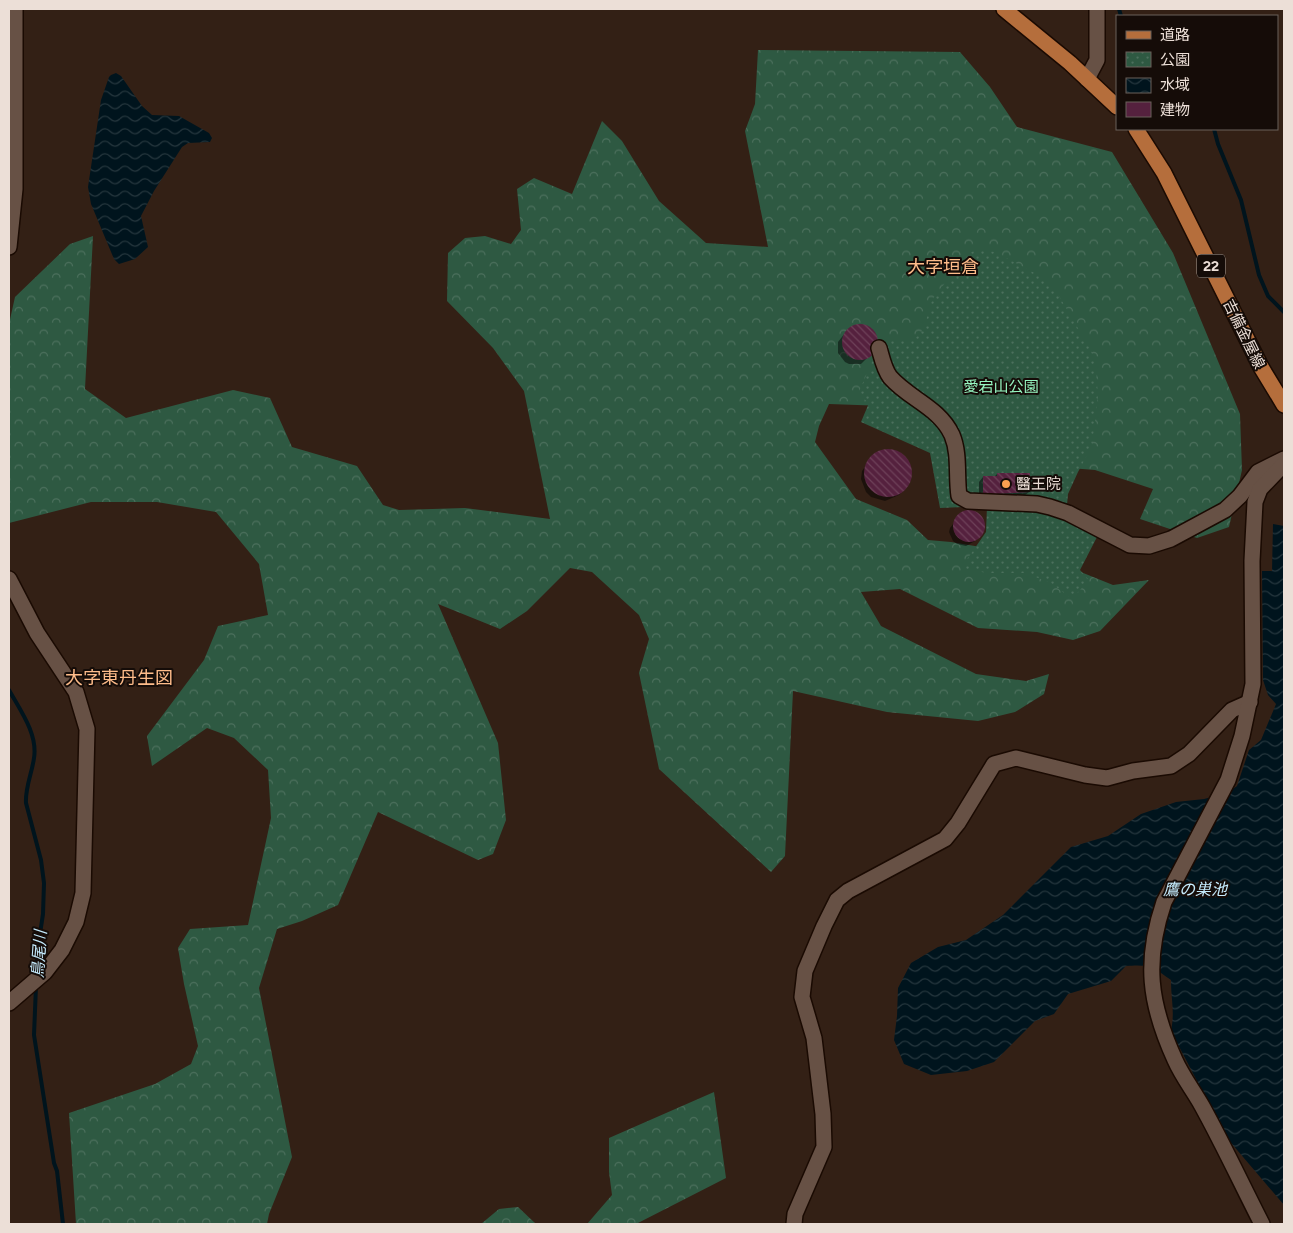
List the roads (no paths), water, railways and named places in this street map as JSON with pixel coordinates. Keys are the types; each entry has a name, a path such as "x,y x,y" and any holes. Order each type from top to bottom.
{"main road":[{"path":"1004,9 1116,106"},
{"name":"吉備金屋線","path":"1137,130 1164,173 1261,367 1284,405"}],"street":[{"path":"9,247 14,189 15,9"},
{"path":"1087,79 1097,60 1097,9"},
{"path":"879,348 889,376 939,416 951,433 956,449 959,496 968,501 1037,504 1050,507 1068,513 1130,545 1150,546 1172,539 1225,510 1240,496 1258,472 1284,459"},
{"path":"1262,1224 1202,1106 1176,1061 1157,1014 1151,975 1153,939 1164,902 1176,875 1228,780 1240,744 1253,684 1252,561 1255,502 1260,489 1284,464"},
{"path":"9,579 36,633 76,692 87,729 83,893 76,922 62,950 45,972 9,1003"},
{"path":"794,1224 795,1214 824,1147 823,1114 814,1038 802,997 805,971 837,900 848,891 945,839 958,823 994,764 1016,758 1085,775 1107,778 1133,771 1171,766 1189,754 1232,710 1250,702"}],"water":[{"path":"116,73 121,76 142,106 152,115 179,116 209,133 212,138 210,142 188,143 182,147 154,191 141,216 148,247 135,259 119,264 114,259 91,204 88,187 101,100 109,77"},
{"name":"鷹の巣池","path":"1273,524 1284,526 1284,1205 1226,1137 1171,1031 1173,1011 1171,980 1150,967 1126,966 1111,981 1068,994 1054,1014 1035,1021 994,1062 967,1071 931,1075 904,1064 894,1040 898,988 911,963 938,947 966,940 1003,915 1071,847 1108,836 1141,814 1176,802 1204,799 1227,793 1237,786 1249,750 1261,740 1276,704 1268,695 1263,680 1262,571 1272,571"}],"waterway":[{"path":"1119,9 1121,15"},
{"path":"1214,130 1218,144 1241,200 1259,275 1268,296 1284,312"},
{"name":"鳥尾川","path":"9,690 31,731 35,749 26,803 41,860 44,883 43,914 36,974"},
{"name":"鳥尾川","path":"36,986 34,1035 54,1163 57,1171 63,1224"}],"place":[{"name":"醫王院","path":"1006,484"}],"district":[{"name":"大字垣倉","path":"943,267"},
{"name":"大字東丹生図","path":"119,678"}],"park label":[{"name":"愛宕山公園","path":"1001,387"}]}
